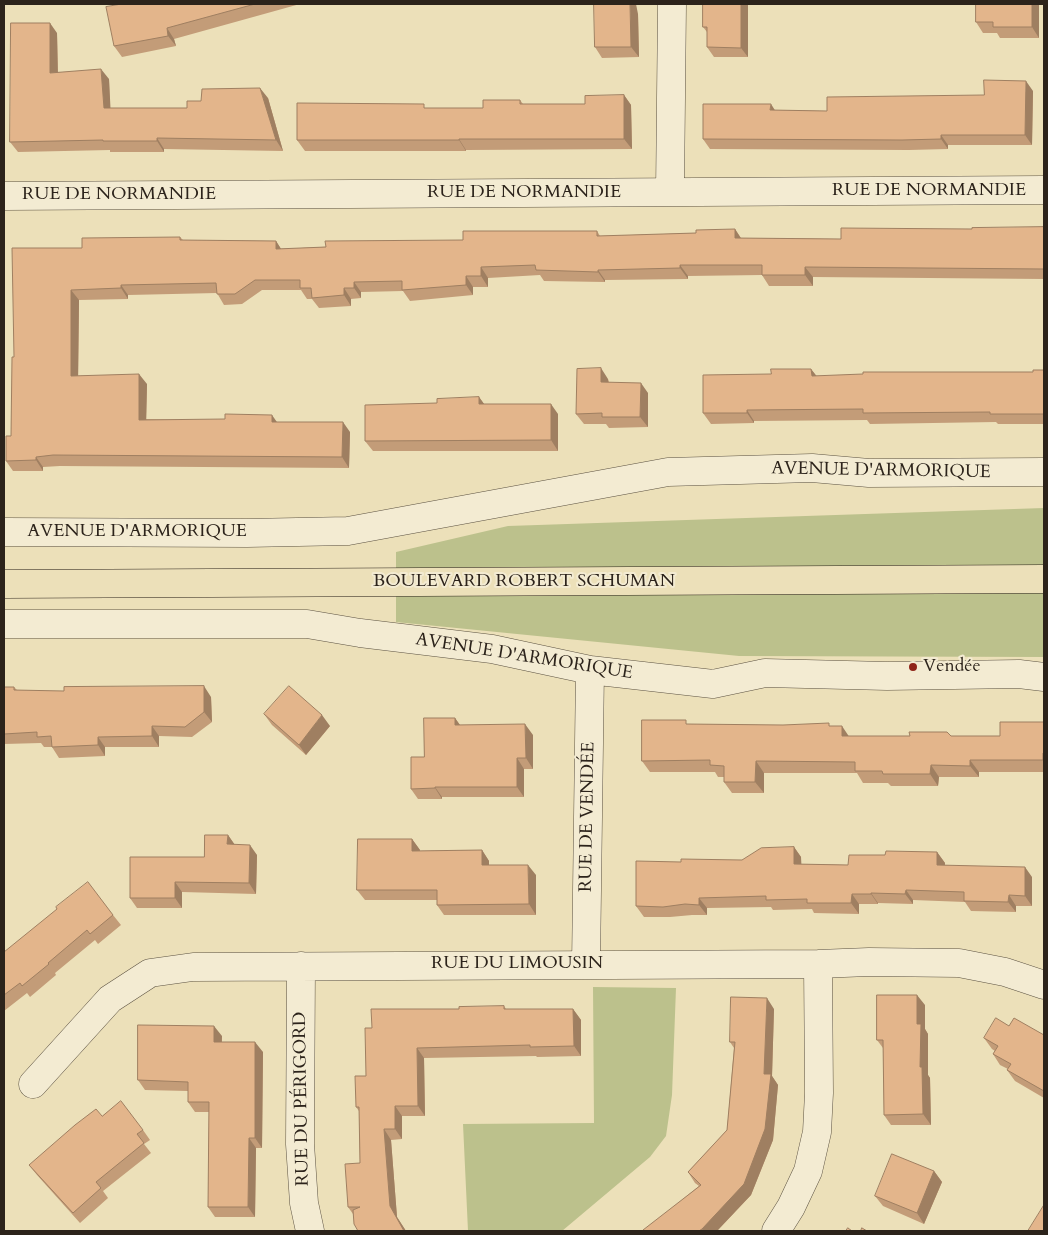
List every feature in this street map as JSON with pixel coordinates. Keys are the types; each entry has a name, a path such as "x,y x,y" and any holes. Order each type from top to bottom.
{"main road":[{"name":"BOULEVARD ROBERT SCHUMAN","path":"4,584 1044,580"}],"street":[{"path":"670,192 672,4"},
{"name":"RUE DE NORMANDIE","path":"4,196 1044,190"},
{"name":"AVENUE D'ARMORIQUE","path":"4,532 247,534 348,531 668,472 812,468 869,473 1044,472"},
{"name":"AVENUE D'ARMORIQUE","path":"4,624 307,624 360,633 492,648 590,670 713,684 765,673 887,676 1019,674 1044,677"},
{"name":"RUE DE VENDÉE","path":"586,964 590,670"},
{"name":"RUE DU LIMOUSIN","path":"33,1084 110,1000 150,973 193,967 818,964 869,962 959,964 1005,972 1044,986"},
{"path":"776,1231 791,1207 808,1171 817,1132 819,1094 818,964"},
{"name":"RUE DU PÉRIGORD","path":"301,966 300,1144 304,1203 310,1231"}],"green space":[{"path":"1044,508 1044,657 739,656 396,622 396,552 508,526"},
{"path":"593,987 676,988 672,1095 666,1136 650,1157 562,1231 468,1231 463,1124 594,1123"}],"building":[{"path":"122,4 255,4 167,28 168,36 114,46 106,7"},
{"path":"594,4 630,4 631,47 595,47"},
{"path":"703,4 741,4 741,48 707,47 707,27 703,27"},
{"path":"976,4 1032,4 1032,27 993,27 993,22 976,22"},
{"path":"11,23 50,23 50,73 101,69 104,108 187,108 187,101 201,101 202,89 260,88 276,140 157,138 157,141 10,142"},
{"path":"984,80 1026,81 1025,135 941,135 941,139 902,140 703,139 703,104 771,104 770,110 827,111 827,97 984,95"},
{"path":"624,95 624,139 297,140 297,103 424,104 424,108 483,108 483,100 520,100 520,104 585,104 585,96"},
{"path":"1044,227 1044,269 805,267 805,275 762,275 762,265 680,265 680,268 598,270 598,272 536,270 535,265 481,267 481,276 466,276 466,285 402,290 402,281 354,282 354,288 344,288 344,295 312,298 311,288 300,288 300,280 255,280 235,294 217,294 216,283 121,285 121,288 71,290 71,376 139,374 139,420 225,419 225,414 272,415 272,422 343,422 342,457 53,455 36,457 36,460 6,461 6,436 11,436 12,357 14,357 12,248 82,248 82,238 180,237 180,240 276,241 276,249 326,247 325,241 463,240 463,231 597,231 597,236 696,233 696,230 735,229 735,238 841,239 841,228 972,229"},
{"path":"601,368 601,382 641,383 640,417 602,417 602,413 576,414 577,369"},
{"path":"771,369 811,369 812,376 863,374 863,372 1033,372 1033,370 1044,370 1044,414 990,414 990,412 863,413 863,409 747,410 747,413 703,413 703,375 771,374"},
{"path":"479,397 479,404 551,404 551,440 365,441 365,405 437,403 437,399"},
{"path":"204,686 204,712 185,727 152,726 152,736 98,737 98,745 52,747 51,736 37,737 37,732 4,734 4,687 14,687 14,690 64,691 64,687"},
{"path":"289,686 322,715 299,745 264,714"},
{"path":"424,718 455,718 455,725 525,724 526,758 517,758 517,787 435,787 411,789 411,757 424,757"},
{"path":"642,720 686,720 686,724 783,725 829,723 829,726 842,726 842,736 910,736 909,732 947,732 951,736 1000,736 1000,722 1044,722 1044,753 1043,760 970,760 970,766 931,765 930,774 883,774 882,771 855,771 855,762 756,761 755,782 724,782 724,766 710,765 710,760 642,761"},
{"path":"205,835 228,835 227,844 250,845 249,883 175,882 175,898 130,898 130,857 204,857"},
{"path":"358,839 412,839 412,851 482,850 482,865 528,865 529,904 437,905 437,890 357,890"},
{"path":"794,847 794,864 848,865 849,855 885,855 886,851 937,852 937,865 1025,867 1025,896 1009,895 1008,902 964,901 964,892 906,890 905,894 852,894 851,903 807,903 807,899 766,900 766,896 699,898 699,905 636,906 636,861 681,862 681,859 742,860 761,848"},
{"path":"88,882 113,915 90,934 87,930 22,986 20,983 4,995 4,952"},
{"path":"877,995 917,995 917,1024 921,1024 920,1067 922,1067 923,1114 884,1115 883,1040 877,1040"},
{"path":"731,997 767,998 764,1074 771,1074 765,1129 744,1184 702,1229 699,1231 645,1231 643,1230 701,1185 688,1172 727,1130 735,1042 730,1042"},
{"path":"504,1006 504,1009 573,1009 574,1046 530,1047 530,1045 417,1048 418,1106 395,1106 395,1129 384,1129 390,1206 404,1231 358,1231 354,1224 353,1210 360,1207 348,1207 345,1164 360,1163 359,1107 356,1107 355,1076 366,1076 365,1028 372,1028 371,1009 459,1009 459,1007"},
{"path":"996,1018 1009,1026 1014,1018 1044,1035 1044,1091 1007,1070 1011,1064 993,1054 998,1046 984,1038"},
{"path":"138,1025 214,1026 214,1042 255,1042 255,1138 249,1138 248,1207 208,1207 209,1102 188,1102 188,1082 138,1080"},
{"path":"121,1101 143,1130 137,1134 144,1143 96,1182 101,1188 73,1213 29,1165 96,1109 102,1116"},
{"path":"892,1154 934,1171 917,1213 875,1196"},
{"path":"1044,1205 1044,1231 1028,1231"}],"place":[{"name":"Vendée","path":"913,667"}]}
